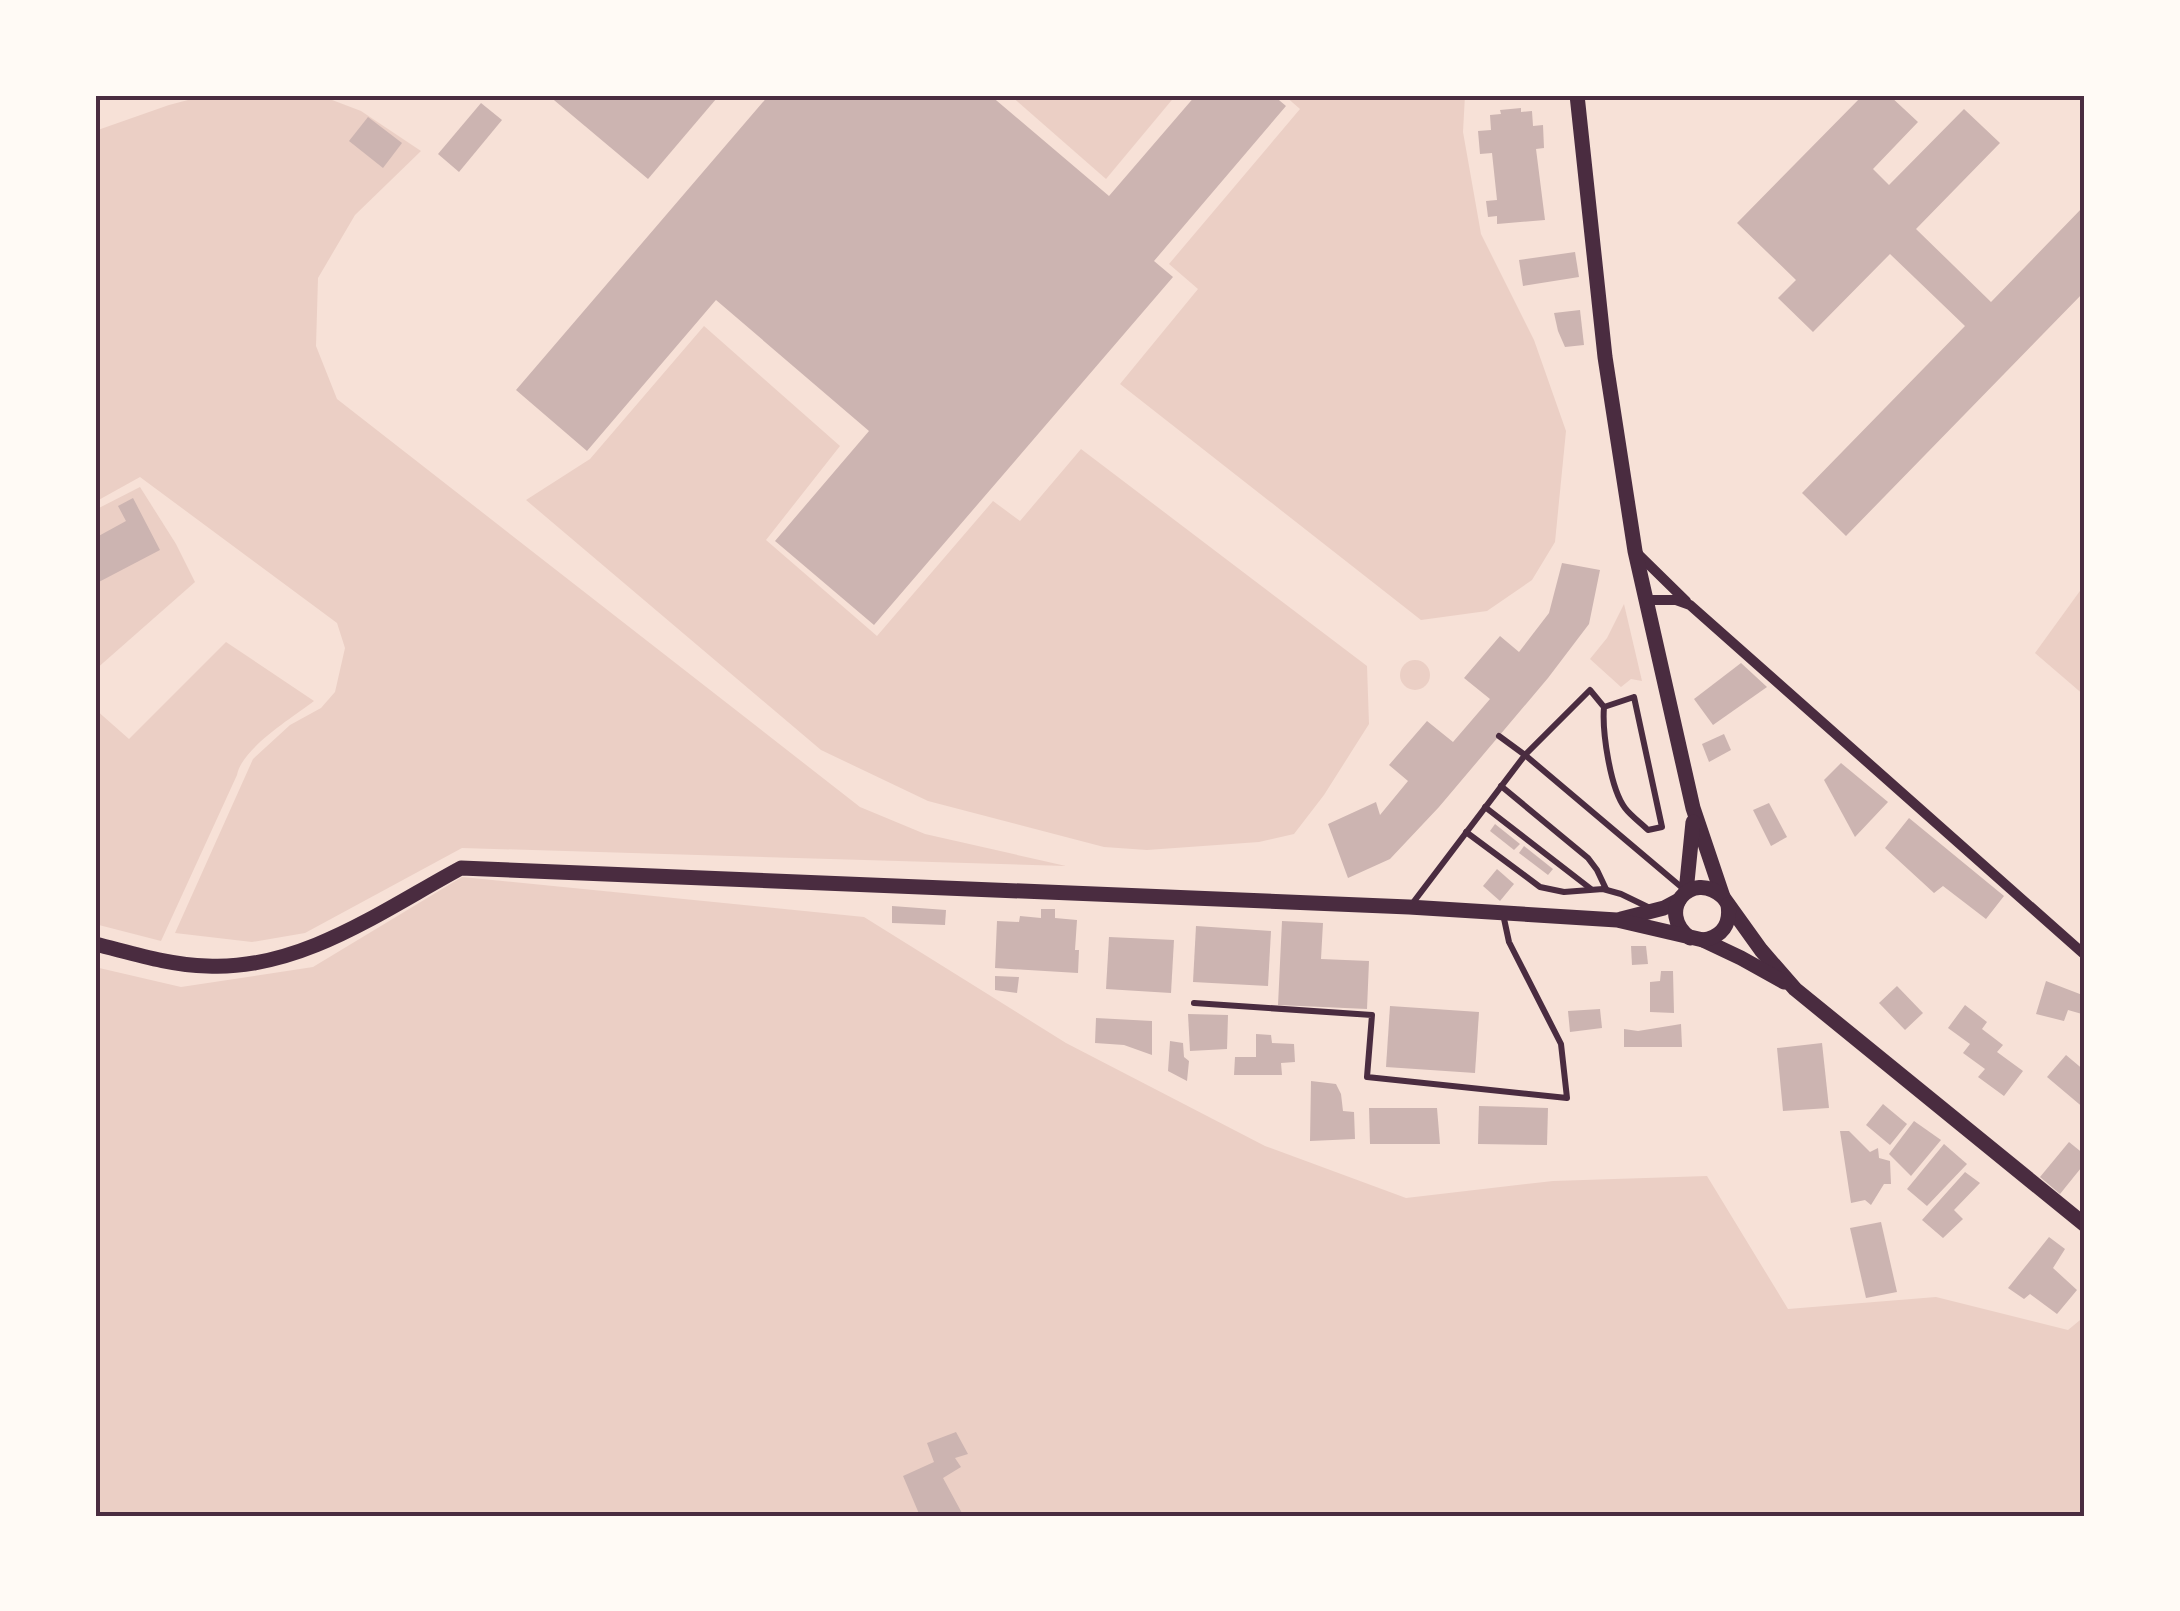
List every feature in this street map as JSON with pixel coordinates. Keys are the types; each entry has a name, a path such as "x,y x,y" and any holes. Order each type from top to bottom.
{"street":[{"path":"95,944 176,964 211,967 278,960 337,935 460,868 1409,907 1617,920 1697,939 1716,937 1728,921 1726,901 1693,808 1635,551 1605,357 1577,95"},
{"path":"1635,551 1690,605 2085,955"},
{"path":"1644,600 1676,600 1690,605"},
{"path":"1693,808 1694,832 1676,921 1682,931 1795,988"},
{"path":"1617,920 1654,910 1696,888 1716,890 1795,988 2085,1225"}],"lane":[{"path":"1409,907 1524,755 1590,690 1604,707 1602,726 1616,792 1625,808 1648,830 1662,827 1634,697 1604,707"},
{"path":"1499,736 1683,896"},
{"path":"1502,786 1588,858 1606,890"},
{"path":"1485,807 1592,889"},
{"path":"1466,832 1540,887 1564,892 1606,890 1654,910"},
{"path":"1194,1003 1372,1015 1367,1077 1566,1098 1561,1044 1509,942 1503,913"}],"shaded area":[{"path":"207,95 319,95 361,111 421,151 355,215 318,278 316,346 337,399 860,807 925,834 1066,866 462,848 305,933 252,942 175,933 253,759 290,725 321,708 335,692 345,648 337,623 140,477 95,502 95,131"},
{"path":"1010,95 1176,95 1106,179"},
{"path":"1284,95 1465,95 1463,132 1481,234 1534,340 1566,431 1555,542 1532,580 1487,611 1421,620 1120,384 1198,289 1169,264 1300,109"},
{"path":"704,326 840,446 766,540 877,636 993,501 1020,521 1081,449 1367,666 1369,724 1294,834 1259,842 1147,850 1104,847 928,801 821,750 526,500 590,459"},
{"path":"140,487 195,582 95,670 95,510"},
{"path":"2085,584 2085,696 2035,653"},
{"path":"1624,604 1642,681 1631,679 1621,687 1590,659 1607,638"},
{"path":"226,642 314,701 248,754 161,941 95,924 95,709 129,739"},
{"path":"1415,660 1429,669 1430,675 1421,689 1415,690 1401,681 1400,675 1409,661"},
{"path":"462,877 864,917 1066,1043 1265,1146 1406,1198 1553,1181 1707,1176 1788,1309 1936,1297 2068,1330 2085,1316 2085,1516 95,1516 95,967 181,987 313,967"}],"building":[{"path":"548,95 711,95 716,99 648,179"},
{"path":"769,95 990,95 1109,196 1196,95 1273,95 1286,106 1154,261 1173,277 874,625 775,541 869,431 716,300 587,451 516,390"},
{"path":"1863,95 1889,95 1918,122 1873,169 1889,185 1964,109 2000,143 1916,229 1991,302 2085,205 2085,291 1846,536 1802,493 1965,326 1890,254 1813,332 1778,298 1796,280 1737,223"},
{"path":"481,103 502,120 459,172 438,154"},
{"path":"1521,108 1521,112 1532,111 1533,126 1543,125 1544,148 1536,149 1545,220 1497,224 1497,216 1488,217 1486,201 1497,200 1492,153 1480,154 1478,131 1491,130 1490,115"},
{"path":"368,117 402,143 383,168 349,141"},
{"path":"1575,252 1579,277 1523,286 1519,260"},
{"path":"1580,310 1584,345 1565,347 1554,313"},
{"path":"133,498 160,550 95,584 95,538 126,521 118,506"},
{"path":"1562,563 1600,570 1589,624 1439,807 1390,859 1348,878 1328,824 1376,802 1380,815 1408,781 1389,765 1427,721 1453,742 1490,699 1464,678 1500,636 1519,652 1549,613"},
{"path":"1741,663 1767,687 1713,725 1694,699"},
{"path":"1724,734 1731,750 1709,762 1702,744"},
{"path":"1841,763 1888,802 1855,837 1824,780"},
{"path":"1769,803 1787,837 1771,846 1753,810"},
{"path":"1909,818 2004,896 1986,919 1943,886 1934,893 1885,848"},
{"path":"1495,824 1520,844 1514,850 1490,831"},
{"path":"1524,846 1553,869 1548,875 1519,853"},
{"path":"1497,869 1514,884 1500,901 1483,886"},
{"path":"892,906 946,910 945,925 892,923"},
{"path":"1041,909 1055,909 1055,918 1077,920 1078,973 995,968 997,921 1019,922 1020,916 1041,918"},
{"path":"1282,921 1323,923 1321,959 1369,961 1367,1009 1278,1005"},
{"path":"1196,926 1271,931 1268,986 1193,982"},
{"path":"1109,937 1174,940 1171,993 1106,989"},
{"path":"1631,946 1646,946 1648,964 1632,965"},
{"path":"1661,971 1673,971 1674,1013 1650,1012 1650,982 1660,981"},
{"path":"995,976 1019,977 1017,993 995,990"},
{"path":"2046,981 2085,996 2082,1014 2068,1010 2064,1021 2036,1014"},
{"path":"1897,986 1923,1013 1905,1030 1879,1003"},
{"path":"1965,1005 1987,1022 1982,1029 2003,1045 1997,1052 2023,1071 2004,1096 1978,1077 1985,1069 1963,1053 1970,1044 1948,1028"},
{"path":"1390,1006 1479,1012 1475,1073 1386,1067"},
{"path":"1600,1009 1602,1028 1570,1032 1568,1011"},
{"path":"1188,1014 1228,1015 1227,1049 1190,1051"},
{"path":"1096,1018 1152,1021 1152,1055 1124,1045 1095,1043"},
{"path":"1681,1024 1682,1047 1624,1047 1624,1029 1638,1031"},
{"path":"1256,1034 1271,1035 1272,1043 1294,1044 1295,1062 1281,1063 1282,1075 1234,1075 1235,1057 1256,1057"},
{"path":"1170,1041 1183,1043 1184,1057 1189,1061 1187,1081 1168,1071"},
{"path":"1822,1043 1829,1108 1783,1111 1777,1048"},
{"path":"2066,1055 2085,1071 2085,1109 2047,1077"},
{"path":"1311,1081 1336,1084 1343,1111 1354,1112 1355,1139 1310,1141"},
{"path":"1883,1104 1907,1124 1890,1145 1866,1125"},
{"path":"1479,1106 1548,1108 1547,1145 1478,1144"},
{"path":"1369,1108 1437,1108 1440,1144 1370,1144"},
{"path":"1914,1121 1941,1140 1911,1176 1889,1154"},
{"path":"1840,1131 1849,1131 1870,1152 1878,1148 1879,1158 1890,1161 1891,1184 1884,1184 1871,1205 1865,1200 1851,1203"},
{"path":"2069,1142 2085,1155 2085,1163 2060,1194 2040,1177"},
{"path":"1944,1144 1967,1164 1927,1206 1907,1189"},
{"path":"1965,1172 1980,1183 1954,1210 1963,1219 1943,1238 1922,1220"},
{"path":"1881,1222 1897,1292 1866,1298 1850,1228"},
{"path":"2049,1237 2065,1249 2053,1268 2077,1290 2057,1314 2030,1294 2024,1299 2008,1288"},
{"path":"956,1432 968,1454 955,1458 961,1467 943,1478 963,1515 920,1516 903,1476 934,1462 927,1443"}]}
